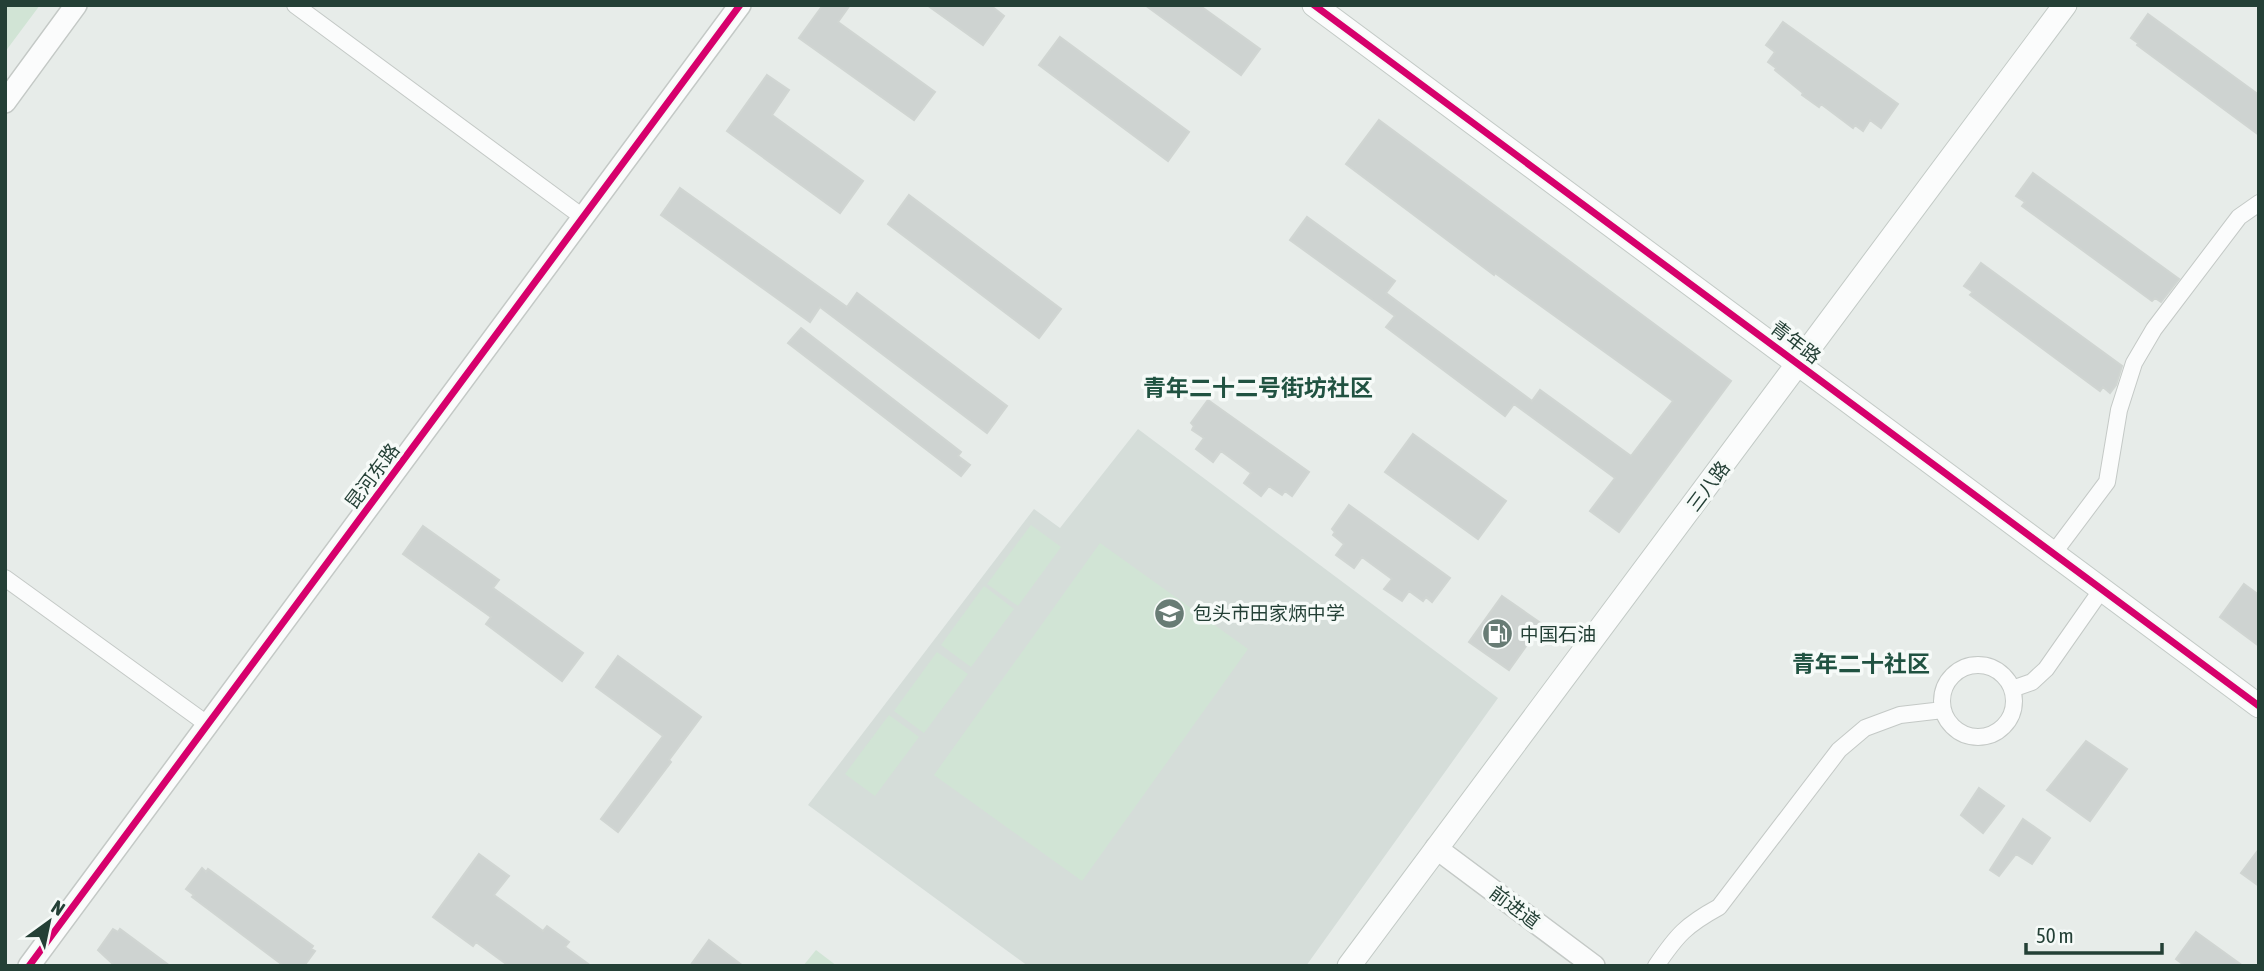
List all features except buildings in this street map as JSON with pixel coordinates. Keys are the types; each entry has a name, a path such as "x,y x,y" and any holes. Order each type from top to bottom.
{"main road":[{"name":"青年路","path":"1314,5 2259,706"},
{"name":"三八路","path":"1349,966 2065,5"}],"street":[{"path":"5,102 76,5"},
{"path":"295,5 584,218"},
{"name":"昆河东路","path":"29,966 740,5"},
{"path":"2053,554 2107,482 2119,410 2134,363 2154,329 2239,217 2259,202"},
{"path":"5,578 207,724"},
{"path":"2012,689 2032,682 2046,669 2102,590"},
{"path":"1975,664 1989,666 2001,673 2012,689 2013,711 2007,723 1996,732 1983,737 1968,736 1955,729 1943,710 1943,690 1950,677 1961,668 1975,664"},
{"path":"1656,966 1678,935 1692,922 1719,907 1839,750 1865,728 1900,715 1943,710"},
{"name":"前进道","path":"1436,848 1594,966"}],"shaded area":[{"name":"包头市田家炳中学","path":"1138,429 1498,698 1306,966 1028,966 808,805 1034,509 1060,528"}],"green space":[{"path":"5,5 40,5 5,52"},
{"path":"1031,525 1061,547 1018,606 987,584"},
{"path":"1100,543 1248,649 1082,881 934,775"},
{"path":"984,586 1014,609 971,667 941,645"},
{"path":"937,652 968,674 924,733 894,711"},
{"path":"889,715 919,737 875,796 845,774"},
{"path":"816,950 837,966 803,966"}],"cycle path":[{"path":"29,966 740,5"},
{"path":"1314,5 2259,706"}],"place":[{"name":"包头市田家炳中学","path":"1170,613"},
{"name":"中国石油","path":"1497,634"}],"district":[{"name":"青年二十二号街坊社区","path":"1258,388"},
{"name":"青年二十社区","path":"1861,664"}]}
